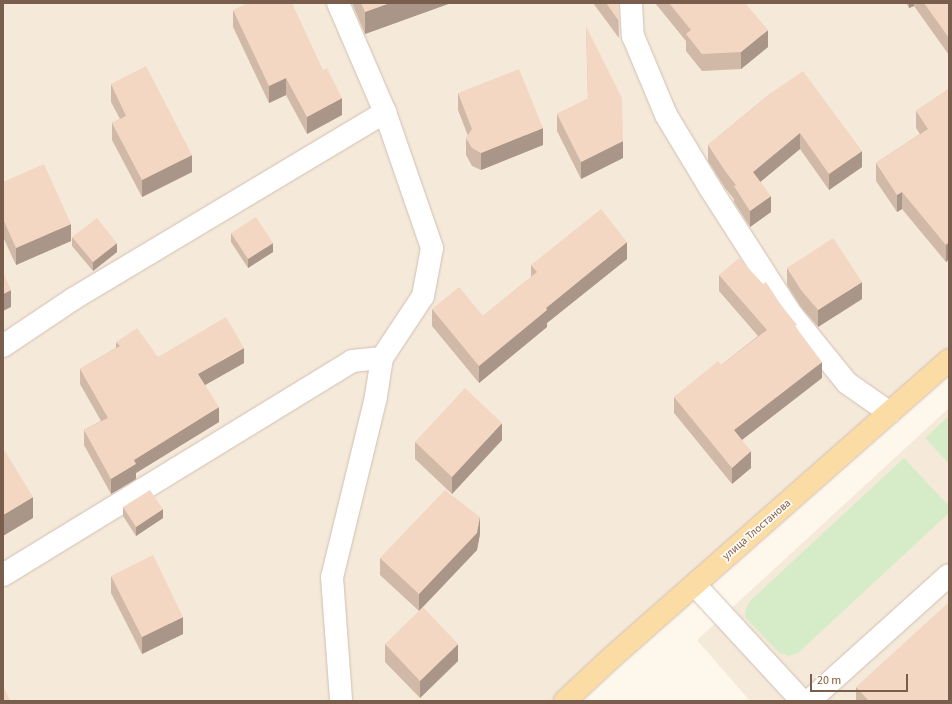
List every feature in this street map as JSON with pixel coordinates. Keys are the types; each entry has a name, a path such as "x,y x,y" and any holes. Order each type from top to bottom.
{"main road":[{"name":"улица Тлостанова","path":"565,701 890,414 949,360"}],"lane":[{"path":"338,3 385,112 432,248 423,296 382,358 376,397 332,577 341,701"},
{"path":"631,3 633,36 666,115 710,188 790,314 847,383 890,414"},
{"path":"3,346 73,299 385,112"},
{"path":"3,575 352,361 382,358"},
{"path":"809,701 949,575"},
{"path":"695,585 802,701"}],"shaded area":[{"path":"3,3 949,3 949,360 565,701 3,701"},
{"path":"949,408 949,701 750,701 697,640"}],"green space":[{"path":"949,416 949,464 925,438"},
{"path":"904,458 949,506 949,513 798,653 789,656 779,653 745,617 746,609 750,601"}],"building":[{"path":"248,3 292,3 323,70 327,68 342,98 307,117 286,78 269,86 233,10"},
{"path":"361,3 390,3 365,12"},
{"path":"606,3 618,3 619,21"},
{"path":"669,3 745,3 768,30 741,52 702,54 686,34 691,30"},
{"path":"924,3 949,3 949,38"},
{"path":"586,26 622,98 623,141 581,162 557,114 588,98"},
{"path":"146,66 192,155 142,180 112,123 126,116 111,84"},
{"path":"519,69 543,128 481,153 472,148 466,138 472,129 458,93"},
{"path":"803,71 862,151 829,174 800,133 753,172 771,196 750,211 734,186 736,185 708,145 771,93"},
{"path":"949,89 949,242 946,245 902,192 897,195 876,163 928,129 916,111"},
{"path":"44,164 71,224 16,248 3,219 3,182"},
{"path":"601,209 627,242 546,308 547,310 479,366 432,309 459,287 483,316 537,272 531,265"},
{"path":"256,217 273,243 248,259 231,233"},
{"path":"97,218 117,243 93,262 72,237"},
{"path":"833,238 862,282 818,310 801,290 787,268"},
{"path":"739,258 763,284 766,282 781,305 797,325 795,326 822,362 734,430 751,451 732,468 674,397 718,361 721,365 767,330 719,275"},
{"path":"3,272 11,290 3,294"},
{"path":"226,317 244,348 198,374 219,407 134,460 136,464 111,479 84,430 108,418 80,369 120,346 116,342 137,328 158,357"},
{"path":"465,388 502,423 452,477 415,442"},
{"path":"3,448 33,497 3,515"},
{"path":"150,490 163,509 136,527 123,507"},
{"path":"445,490 480,517 477,533 419,594 380,558"},
{"path":"153,555 183,617 142,637 111,576"},
{"path":"949,602 949,701 869,701 856,687"},
{"path":"423,607 458,644 420,681 385,644"},
{"path":"3,685 10,701 3,701"}]}
